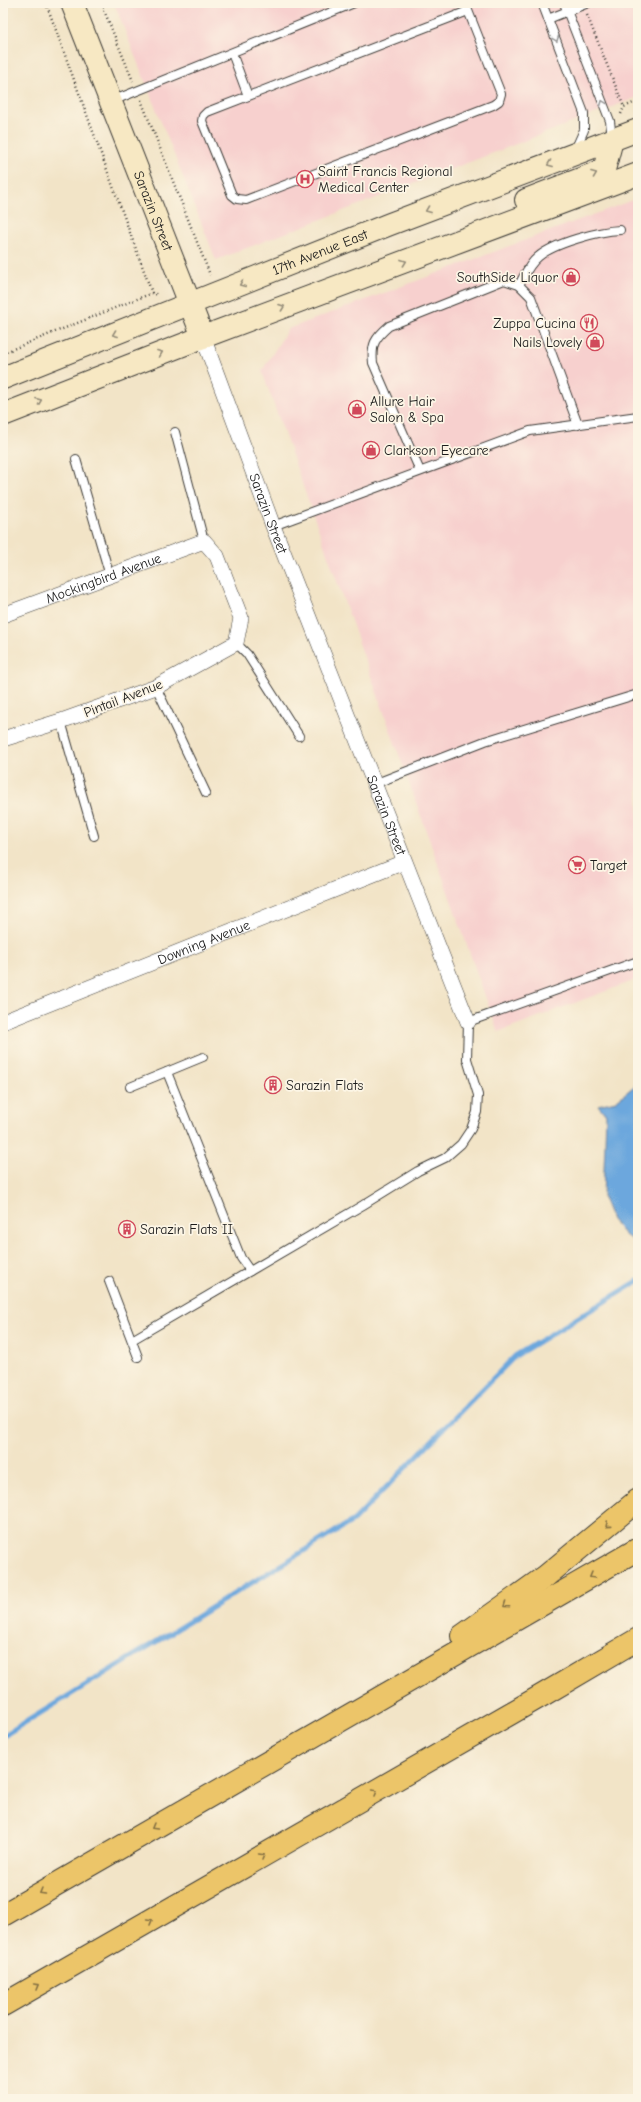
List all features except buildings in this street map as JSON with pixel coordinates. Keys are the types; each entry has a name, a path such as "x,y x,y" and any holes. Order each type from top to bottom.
{"highway":[{"path":"188,1807 412,1671 546,1576 638,1500"},
{"path":"3,1915 638,1549"},
{"path":"3,2005 541,1696 638,1638"},
{"path":"541,1696 638,1654"}],"street":[{"name":"Sarazin Street","path":"72,3 203,337 273,526 468,1022"},
{"name":"17th Avenue East","path":"3,378 190,305 390,224 638,130"},
{"path":"434,251 496,212 604,170 612,140"},
{"path":"3,415 203,337 638,174"},
{"path":"204,541 217,556 241,618 236,643"},
{"name":"Mockingbird Avenue","path":"4,611 110,576 204,541"},
{"name":"Pintail Avenue","path":"3,739 61,721 156,687 236,643"},
{"name":"Downing Avenue","path":"3,1022 404,862"}],"lane":[{"path":"111,102 354,3"},
{"path":"542,3 584,113 584,130 572,156"},
{"path":"564,3 610,121 612,140"},
{"path":"548,19 585,4"},
{"path":"467,7 501,94 499,101 493,105 246,200 237,199 232,195 225,181 202,121 203,116 207,112 467,7"},
{"path":"232,52 248,96"},
{"path":"519,285 531,264 538,257 551,249 602,231 620,230"},
{"path":"420,471 373,363 372,349 378,335 389,326 504,280 519,285 531,297 578,425"},
{"path":"273,526 530,431 638,416"},
{"path":"175,432 204,541"},
{"path":"76,459 110,576"},
{"path":"236,643 248,654 299,736"},
{"path":"156,687 206,793"},
{"path":"374,784 485,741 638,694"},
{"path":"61,721 94,836"},
{"path":"132,1340 444,1158 461,1144 471,1129 477,1112 478,1095 467,1059 468,1022 638,961"},
{"path":"130,1087 203,1057"},
{"path":"167,1072 241,1258 250,1271"},
{"path":"109,1281 138,1357"}],"path":[{"path":"46,3 152,293"},
{"path":"101,3 138,91 210,275"},
{"path":"585,4 624,107"},
{"path":"3,353 152,293 161,296"}],"shaded area":[{"name":"Saint Francis Regional Medical Center","path":"114,3 638,3 638,97 216,260"},
{"path":"638,198 638,979 498,1032 262,371 288,329"}],"water":[{"path":"638,1083 638,1243 626,1236 612,1220 603,1198 606,1115 598,1105 616,1101"}],"waterway":[{"path":"3,1736 354,1520 515,1356 638,1281"}],"place":[{"name":"Saint Francis Regional Medical Center","path":"305,179"},
{"name":"SouthSide Liquor","path":"571,277"},
{"name":"Zuppa Cucina","path":"589,323"},
{"name":"Nails Lovely","path":"595,342"},
{"name":"Allure Hair Salon & Spa","path":"357,409"},
{"name":"Clarkson Eyecare","path":"371,450"},
{"name":"Target","path":"577,865"},
{"name":"Sarazin Flats","path":"273,1085"},
{"name":"Sarazin Flats II","path":"127,1229"}]}
